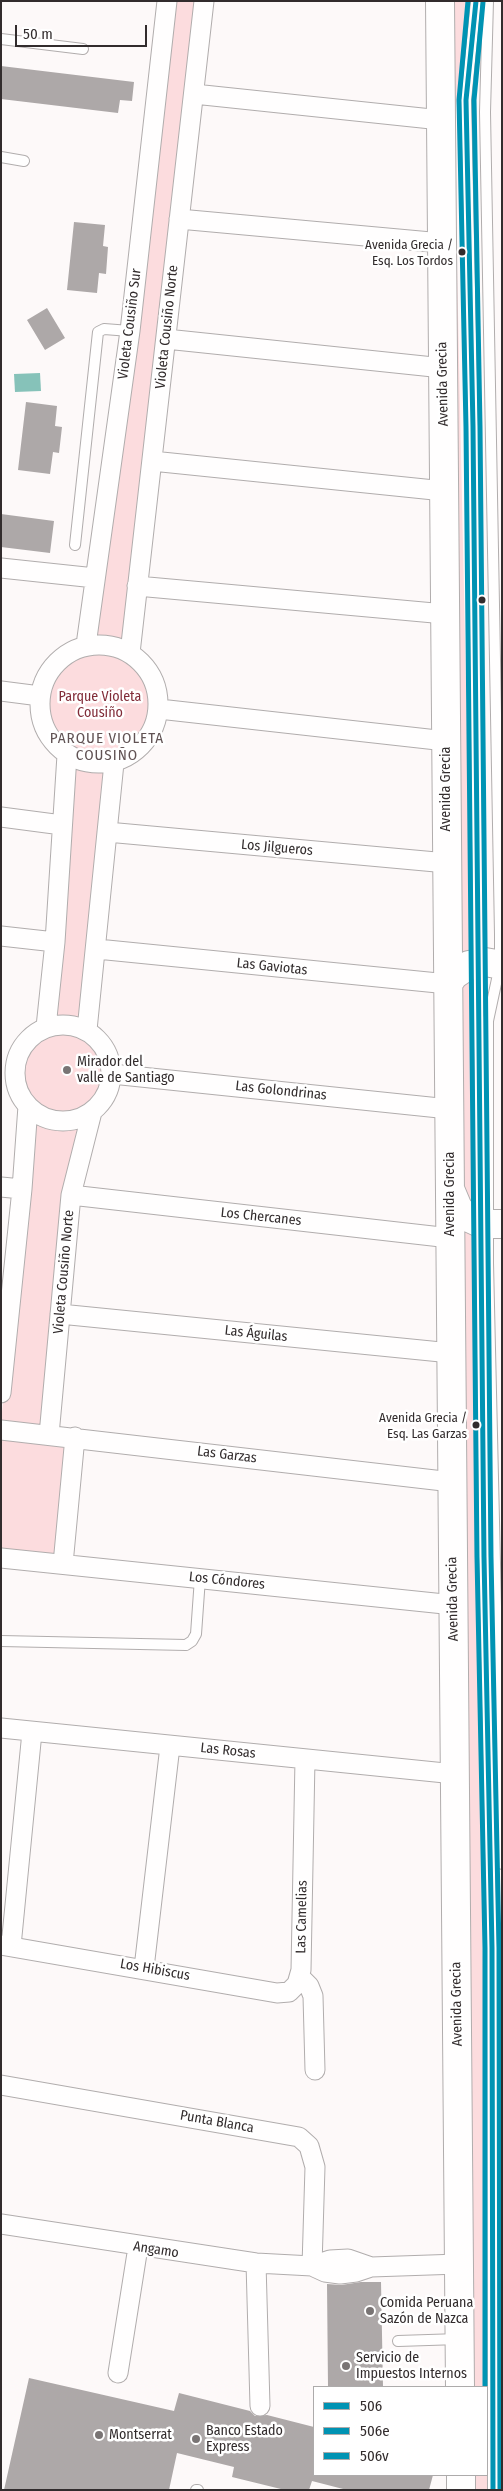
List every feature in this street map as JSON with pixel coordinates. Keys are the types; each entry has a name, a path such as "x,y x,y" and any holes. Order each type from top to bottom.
{"main road":[{"name":"Avenida Grecia","path":"440,1 460,2386"},
{"path":"448,984 460,969 493,964"},
{"path":"450,1177 450,1190 458,1208 465,1216 491,1225"},
{"path":"461,2476 461,2490"}],"street":[{"name":"Violeta Cousiño Sur","path":"86,645 130,331 167,1"},
{"name":"Violeta Cousiño Norte","path":"130,653 204,1"},
{"path":"194,94 441,120"},
{"path":"179,219 442,243"},
{"path":"166,339 443,368"},
{"path":"152,461 444,491"},
{"path":"1,568 95,578"},
{"path":"137,586 445,614"},
{"path":"109,644 130,653 153,677 159,709 152,733 137,752 114,763 90,764 67,755 50,739 41,719 40,696 48,673 64,655 86,645 109,644"},
{"path":"1,691 40,696"},
{"path":"159,709 446,741"},
{"path":"46,1027 55,942 67,755"},
{"path":"87,1030 114,763"},
{"path":"1,818 62,825"},
{"name":"Los Jilgueros","path":"107,832 447,863"},
{"path":"1,936 55,942"},
{"name":"Las Gaviotas","path":"96,948 448,984"},
{"path":"67,1024 87,1030 98,1038 106,1048 112,1074 109,1089 103,1102 92,1112 80,1119 59,1121 39,1115 28,1106 17,1086 8,1062 32,1035 46,1027 67,1024"},
{"name":"Las Golondrinas","path":"112,1074 449,1109"},
{"path":"1,1393 6,1306 22,1189 28,1106"},
{"name":"Violeta Cousiño Norte","path":"49,1435 71,1195 92,1112"},
{"path":"1,1187 22,1189"},
{"name":"Los Chercanes","path":"71,1195 450,1238"},
{"name":"Las Águilas","path":"60,1314 451,1353"},
{"name":"Las Garzas","path":"1,1430 75,1437 452,1482"},
{"path":"62,1564 75,1437"},
{"name":"Los Cóndores","path":"1,1558 454,1605"},
{"name":"Las Rosas","path":"1,1728 455,1774"},
{"path":"6,1946 32,1732"},
{"path":"144,1968 170,1746"},
{"name":"Las Camelias","path":"300,1977 305,1759"},
{"name":"Los Hibiscus","path":"6,1946 144,1968 277,1993 289,1992 298,1984 300,1977"},
{"path":"300,1977 309,1986 313,1996 315,2070"},
{"name":"Punta Blanca","path":"1,2085 299,2138 309,2146 315,2166 312,2266"},
{"name":"Angamo","path":"2,2228 256,2264 312,2266 330,2260 348,2259 371,2267 459,2264"},
{"path":"118,2373 138,2247"},
{"path":"256,2264 260,2406"}],"lane":[{"path":"476,1 466,100 473,427 493,964 488,1021 502,1864"},
{"path":"488,1 485,112 493,964 491,1225 484,1557 492,1948 493,2490"},
{"path":"1,39 83,49"},
{"path":"1,157 24,161"},
{"path":"75,545 98,332 104,329 130,331"},
{"path":"1,1641 186,1645 192,1641 196,1634 200,1578"},
{"path":"398,2341 460,2340"}],"green space":[{"name":"Parque Violeta Cousiño","path":"172,1 200,1 127,658 146,678 153,706 148,728 133,746 113,756 84,1034 101,1051 106,1062 107,1074 104,1087 98,1098 89,1108 43,1440 67,1446 60,1560 1,1554 1,1422 33,1102 24,1091 21,1078 21,1064 26,1051 35,1039 48,1032 70,749 56,735 47,717 46,697 53,676 68,661 88,651"},
{"path":"447,1 468,1 454,125 471,920 488,2386 470,2386 462,953 452,849"},
{"path":"488,2403 489,2490 471,2490 471,2476 488,2476"}],"water":[{"path":"40,373 41,391 15,392 14,374"}],"building":[{"path":"1,66 134,82 132,101 120,100 118,113 1,99"},
{"path":"74,222 105,225 103,246 108,247 106,274 99,273 97,293 67,290"},
{"path":"47,308 65,338 45,350 27,320"},
{"path":"26,402 57,406 55,426 62,427 59,453 53,452 50,474 18,470"},
{"path":"1,514 54,521 50,553 1,547"},
{"path":"381,2282 383,2386 328,2386 327,2284 341,2285"},
{"name":"Montserrat","path":"29,2378 174,2411 179,2393 250,2411 255,2416 267,2415 313,2427 313,2476 433,2476 429,2490 347,2490 312,2481 309,2490 285,2490 232,2477 234,2467 177,2453 169,2490 4,2490"}],"transit line":[{"name":"506e","path":"468,1 459,100 466,427 477,1557 485,1948 485,2386"},
{"name":"506","path":"476,1 466,100 473,427 484,1557 492,1948 493,2490"},
{"name":"506v","path":"483,2 474,100 480,427 491,1557 499,1948 500,2490"}],"place":[{"name":"Avenida Grecia / Esq. Los Tordos","path":"462,252"},
{"name":"Mirador del valle de Santiago","path":"67,1070"},
{"name":"Avenida Grecia / Esq. Las Garzas","path":"476,1425"},
{"name":"Comida Peruana Sazón de Nazca","path":"370,2311"},
{"name":"Servicio de Impuestos Internos","path":"346,2366"},
{"name":"Montserrat","path":"99,2435"},
{"name":"Banco Estado Express","path":"196,2439"}],"district":[{"name":"PARQUE VIOLETA COUSIÑO","path":"107,748"}]}
